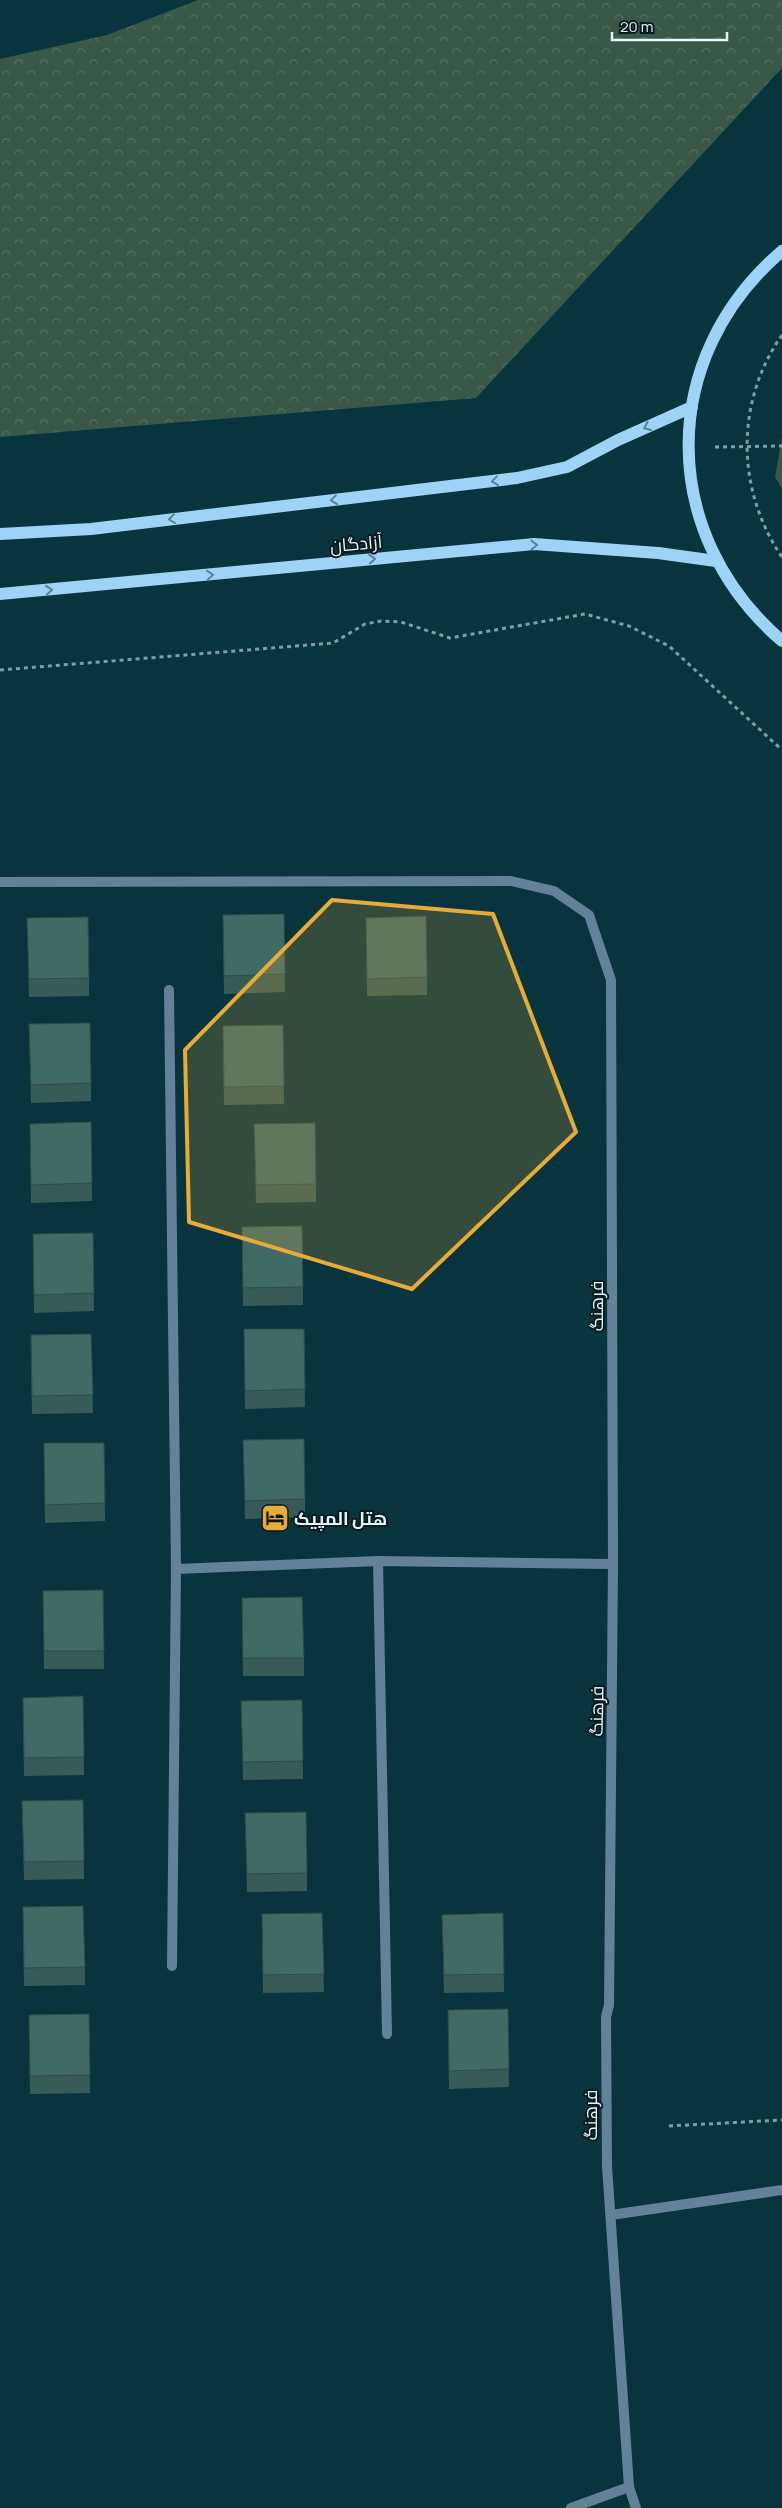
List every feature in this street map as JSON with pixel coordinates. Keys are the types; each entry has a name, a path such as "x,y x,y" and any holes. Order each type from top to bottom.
{"main road":[{"path":"782,251 762,269 736,299 715,332 700,369 692,407 689,447 692,486 701,524 716,561 737,594 763,624 782,641"},
{"path":"0,534 91,529 517,478 567,466 618,440 692,407"},
{"name":"آزادگان","path":"0,594 534,544 658,553 716,561"}],"street":[{"name":"فرهنگ","path":"0,882 511,881 554,891 589,915 611,980 613,1564 609,2005 606,2017 607,2166 629,2487 636,2508"},
{"path":"169,990 176,1568 172,1966"},
{"path":"176,1568 378,1561 613,1564"},
{"path":"378,1561 387,2034"},
{"path":"610,2215 782,2190"},
{"path":"571,2508 629,2487"}],"path":[{"path":"782,335 772,350 758,380 749,413 746,446 749,480 758,513 772,543 782,557"},
{"path":"689,447 782,446"},
{"path":"0,670 333,643 365,624 381,621 401,622 450,638 585,614 629,626 669,646 782,750"},
{"path":"669,2126 782,2120"}],"highlighted area":[{"path":"332,900 493,914 576,1132 412,1289 189,1222 185,1050"}],"green space":[{"path":"198,0 782,0 782,68 476,398 0,437 0,59 107,35"},
{"path":"782,437 782,489 775,477"}],"building":[{"path":"284,914 285,974 224,976 223,915"},
{"path":"426,916 427,977 367,979 366,918"},
{"path":"88,917 89,978 29,979 27,918"},
{"path":"90,1023 91,1083 31,1085 29,1024"},
{"path":"283,1025 284,1086 224,1087 223,1026"},
{"path":"91,1122 92,1183 31,1185 30,1124"},
{"path":"315,1123 316,1184 256,1185 254,1124"},
{"path":"302,1226 303,1287 243,1288 242,1227"},
{"path":"93,1233 94,1293 34,1295 33,1234"},
{"path":"244,1329 304,1329 305,1389 245,1391"},
{"path":"91,1334 93,1395 32,1396 31,1335"},
{"path":"304,1439 305,1499 245,1501 243,1440"},
{"path":"44,1443 104,1443 105,1503 45,1505"},
{"path":"103,1590 104,1651 44,1651 43,1591"},
{"path":"302,1597 304,1658 243,1658 242,1598"},
{"path":"83,1696 84,1757 24,1758 23,1698"},
{"path":"302,1700 303,1761 243,1762 241,1701"},
{"path":"83,1800 84,1861 24,1862 22,1801"},
{"path":"306,1812 307,1873 247,1874 245,1813"},
{"path":"83,1906 85,1967 24,1968 23,1907"},
{"path":"322,1913 324,1974 263,1975 262,1914"},
{"path":"503,1913 504,1974 444,1975 442,1915"},
{"path":"508,2009 509,2069 449,2071 448,2010"},
{"path":"89,2014 90,2075 30,2076 29,2015"}],"place":[{"name":"هتل المپیک","path":"275,1518"}]}
